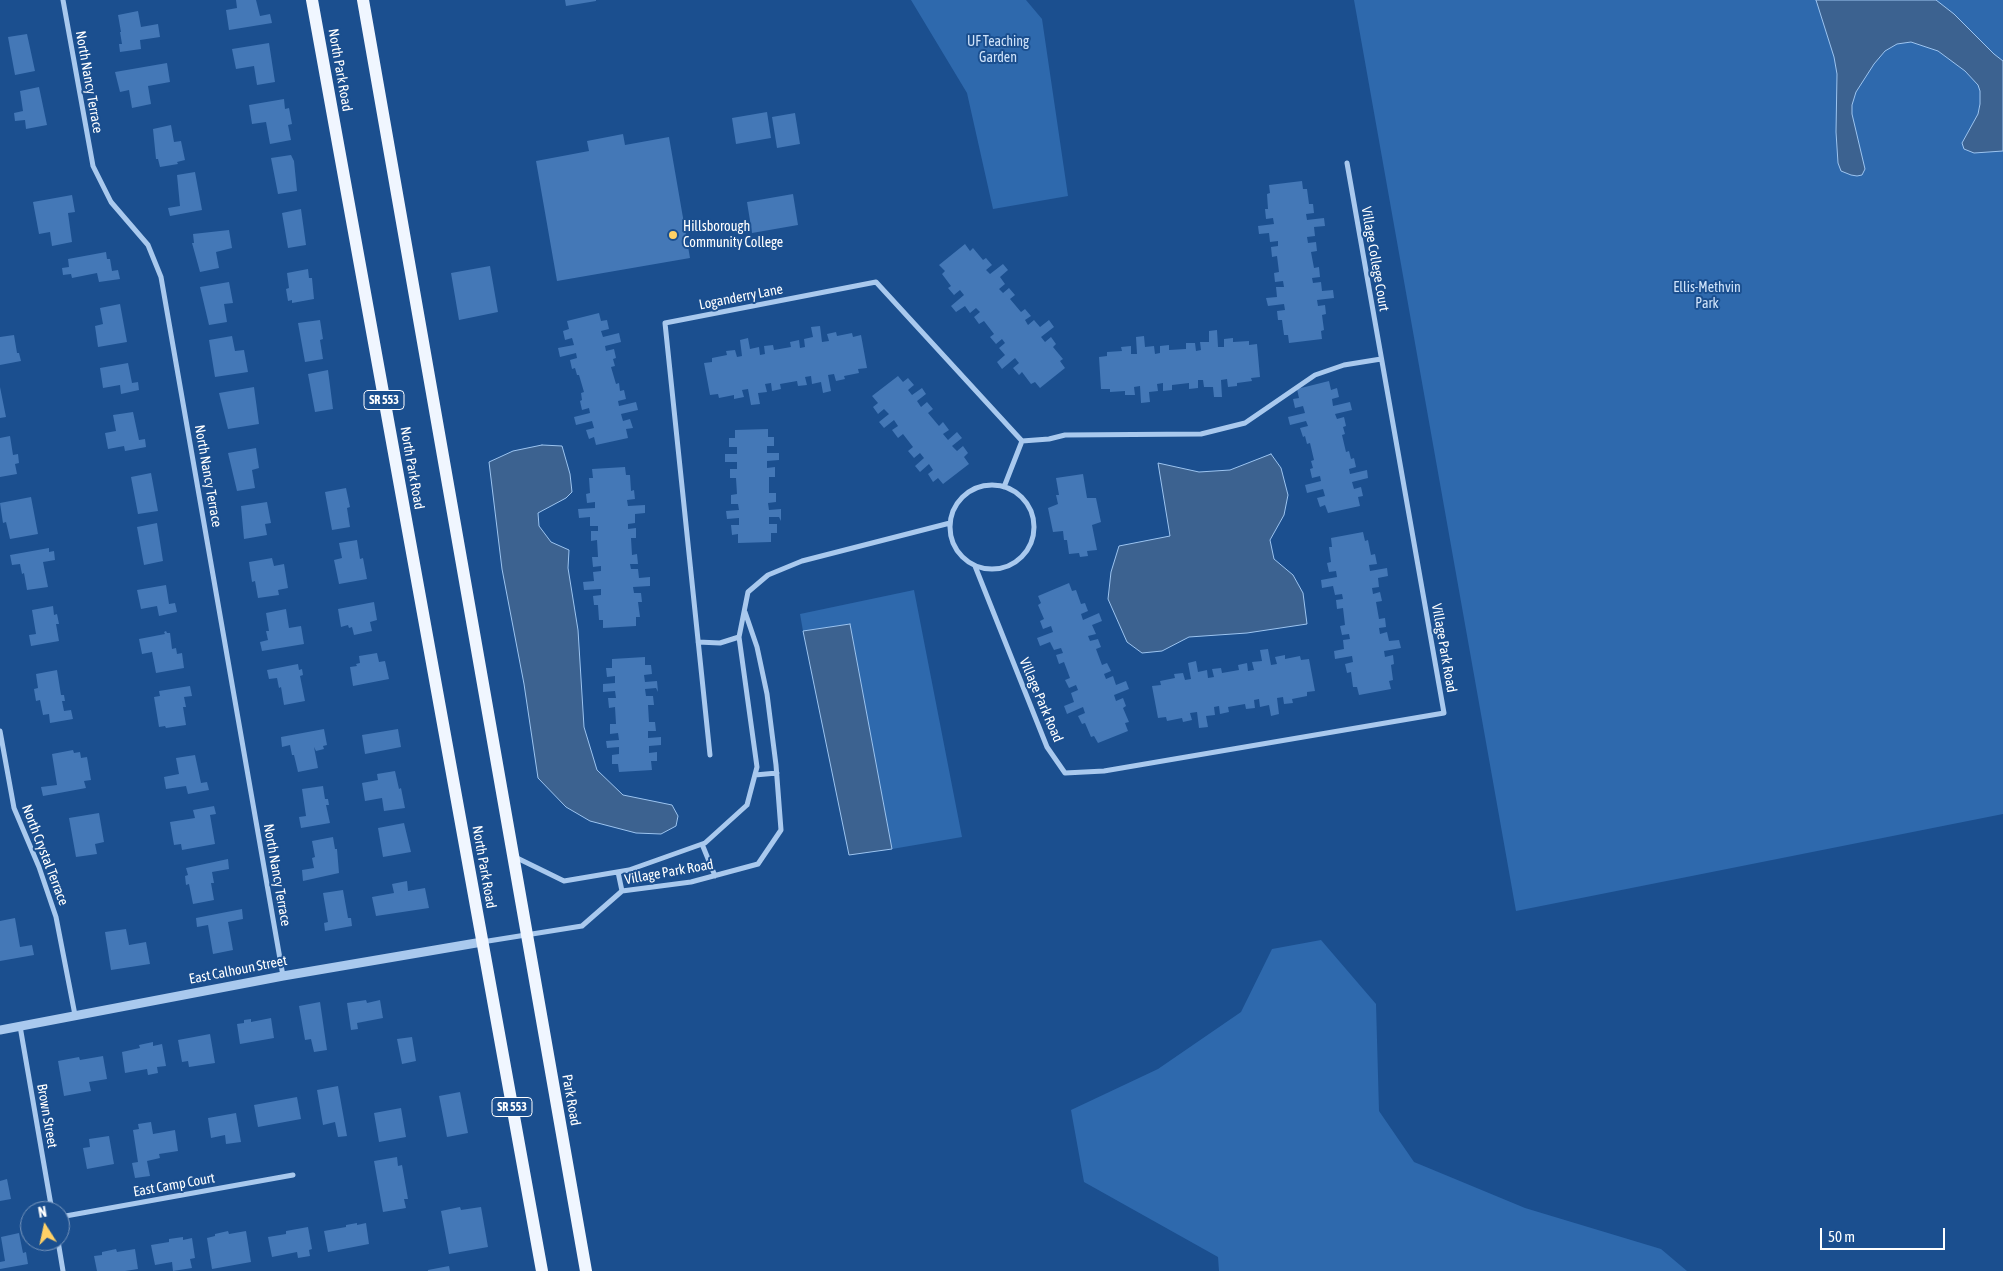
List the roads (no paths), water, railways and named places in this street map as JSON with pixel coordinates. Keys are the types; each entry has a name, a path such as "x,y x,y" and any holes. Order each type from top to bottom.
{"main road":[{"name":"North Park Road","path":"312,0 482,942"},
{"path":"363,0 526,934"},
{"name":"Park Road","path":"526,934 586,1271"},
{"name":"SR 553","path":"482,942 542,1271"}],"street":[{"name":"North Nancy Terrace","path":"63,0 93,166 111,202 148,245 161,277 283,976"},
{"name":"Village College Court","path":"1347,163 1381,359"},
{"name":"Loganderry Lane","path":"710,755 665,322 876,282 1022,441"},
{"name":"Village Park Road","path":"512,856 564,881 629,870 702,844 747,805 757,767 739,637 748,592 768,575 802,561 950,523 951,541 958,554 975,566 1047,747 1065,772 1104,771 1444,713 1381,359"},
{"path":"1004,487 1022,441 1048,440 1065,435 1201,434 1245,423 1315,375 1344,365 1381,359"},
{"path":"950,523 952,513 958,501 969,491 982,486 996,485 1010,488 1021,496 1030,507 1034,520 1034,534 1030,548 1021,559 1010,566 996,570 982,569 975,566"},
{"name":"Village Park Road","path":"482,942 582,926 622,891 691,882 758,864 781,830 777,773 767,694 757,646 744,610"},
{"path":"698,642 720,642 739,637"},
{"name":"North Crystal Terrace","path":"0,731 14,808 39,867 56,917 75,1015"},
{"path":"755,775 777,773"},
{"path":"702,844 715,876"},
{"path":"618,872 622,891"},
{"name":"East Calhoun Street","path":"0,1030 283,976 482,942"},
{"name":"Brown Street","path":"20,1026 50,1201"},
{"name":"East Camp Court","path":"70,1215 293,1175"},
{"path":"60,1251 63,1271"}],"place":[{"name":"Hillsborough Community College","path":"673,235"}],"park label":[{"name":"UF Teaching Garden","path":"998,50"},
{"name":"Ellis-Methvin Park","path":"1707,296"}]}
